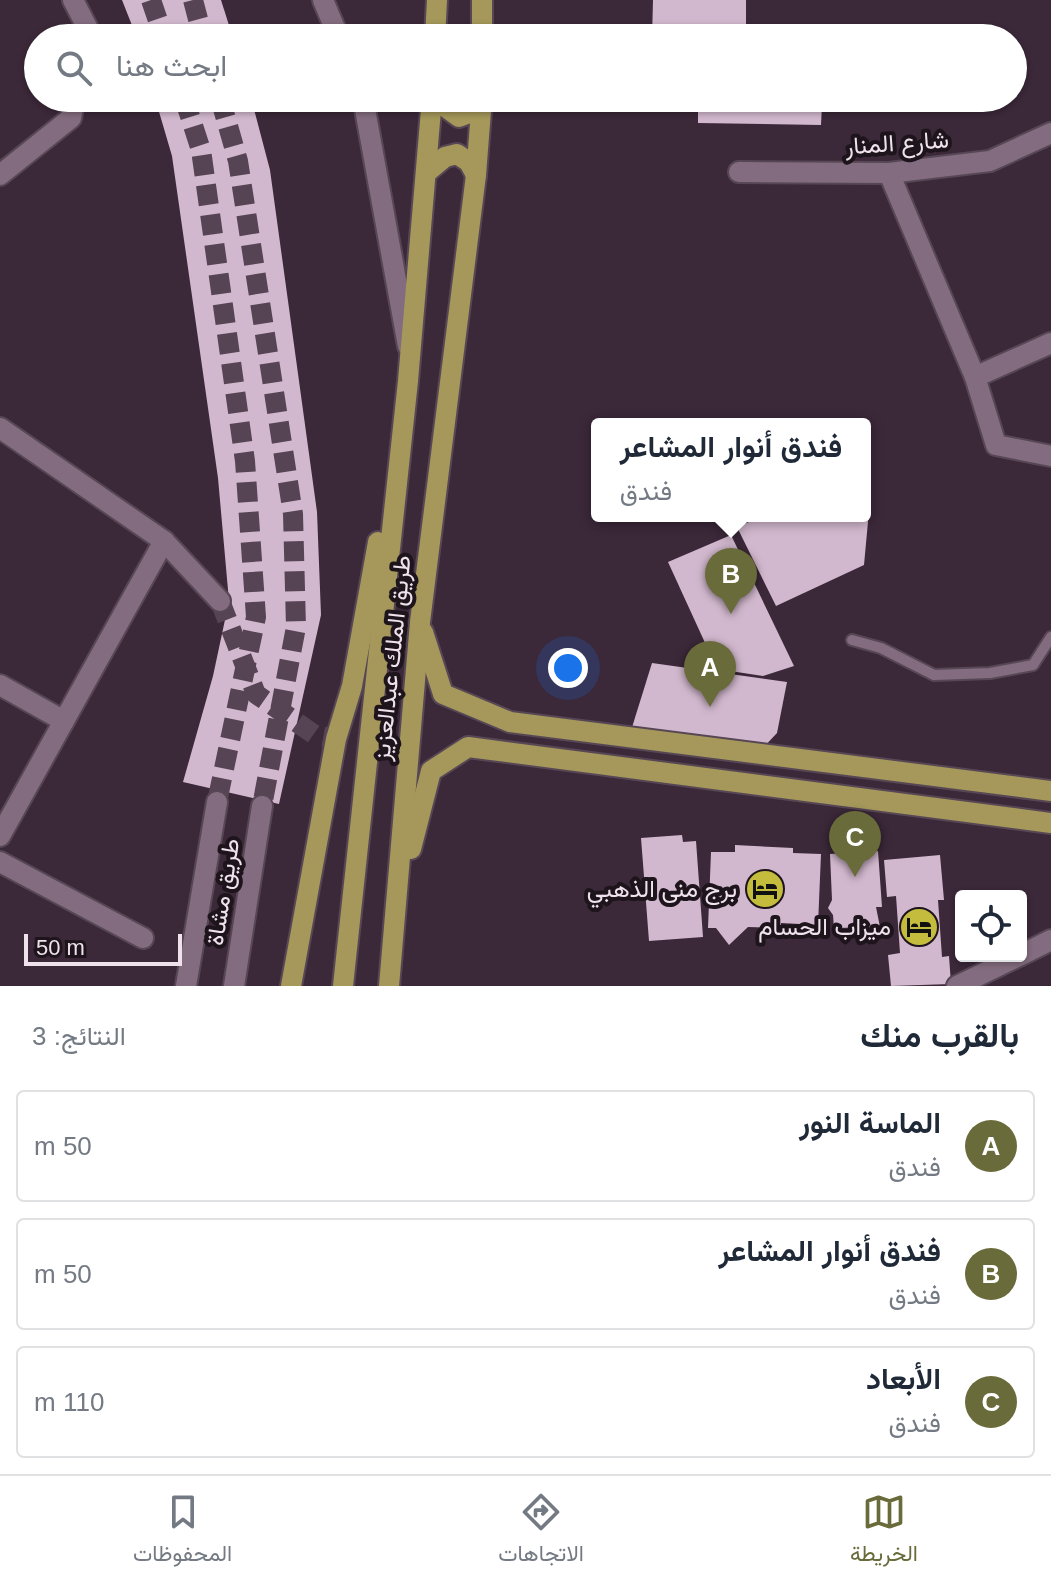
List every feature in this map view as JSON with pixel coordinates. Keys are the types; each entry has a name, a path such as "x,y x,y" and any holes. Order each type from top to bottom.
{"main road":[{"path":"436,24 437,0"},
{"path":"482,0 482,24"},
{"name":"طريق الملك عبدالعزيز","path":"343,986 408,381 431,112"},
{"name":"طريق الملك عبدالعزيز","path":"389,986 420,622 476,175 481,112"},
{"path":"427,172 445,157 457,154 469,162 476,175"},
{"path":"291,986 336,739 352,686 408,381"},
{"path":"420,622 443,694 510,722 1051,791"},
{"path":"397,903 431,771 468,747 1051,823"}],"street":[{"path":"73,0 85,24"},
{"path":"323,0 333,24"},
{"path":"0,175 71,118 72,112"},
{"path":"366,112 410,354"},
{"name":"شارع المنار","path":"739,172 889,173 990,161 1051,133"},
{"path":"889,173 975,377 996,445 1051,456"},
{"path":"975,377 1051,343"},
{"path":"0,428 164,541 220,601"},
{"path":"0,836 164,541"},
{"path":"0,685 64,721"},
{"name":"طريق مشاة","path":"186,986 217,802"},
{"name":"طريق مشاة","path":"234,986 262,806"},
{"path":"0,862 143,938"},
{"path":"1027,952 1051,940"},
{"path":"957,986 1007,962"}],"lane":[{"path":"852,640 881,648 934,675 990,673 1033,665 1051,637"}],"building":[{"path":"122,0 221,0 229,24 131,24"},
{"path":"653,0 746,0 746,24 652,24"},
{"path":"159,112 255,112 270,170 317,512 321,615 279,804 183,782 213,676 229,601 218,478 172,156"},
{"path":"698,112 822,112 821,125 698,123"},
{"path":"749,522 868,522 864,565 776,606 737,527"},
{"path":"731,535 794,666 763,676 717,669 668,562"},
{"path":"652,663 787,682 777,733 762,749 629,737"},
{"path":"682,835 683,842 696,841 703,937 649,941 641,838"},
{"name":"برج منى الذهبي","path":"735,845 793,848 793,853 821,854 818,925 781,923 781,928 748,927 729,945 716,928 708,928 711,852 735,852"},
{"path":"850,847 859,847 867,853 878,851 882,907 876,907 880,927 834,928 833,915 828,908 832,900 830,854 844,853"},
{"name":"ميزاب الحسام","path":"940,855 944,900 938,900 942,957 949,956 951,984 891,986 888,955 900,953 896,896 887,897 884,860"}],"tunnel":[{"path":"151,0 159,24"},
{"path":"193,0 199,24"},
{"path":"189,112 201,150 245,461 256,617 217,802"},
{"path":"224,112 238,161 293,514 296,627 262,806"},
{"path":"220,601 256,694 315,735 336,739"}],"place":[{"name":"فندق أنوار المشاعر","path":"731,614"},
{"name":"الماسة النور","path":"710,707"},
{"name":"الأبعاد","path":"855,877"},
{"name":"برج منى الذهبي","path":"765,889"},
{"name":"ميزاب الحسام","path":"919,927"}]}
